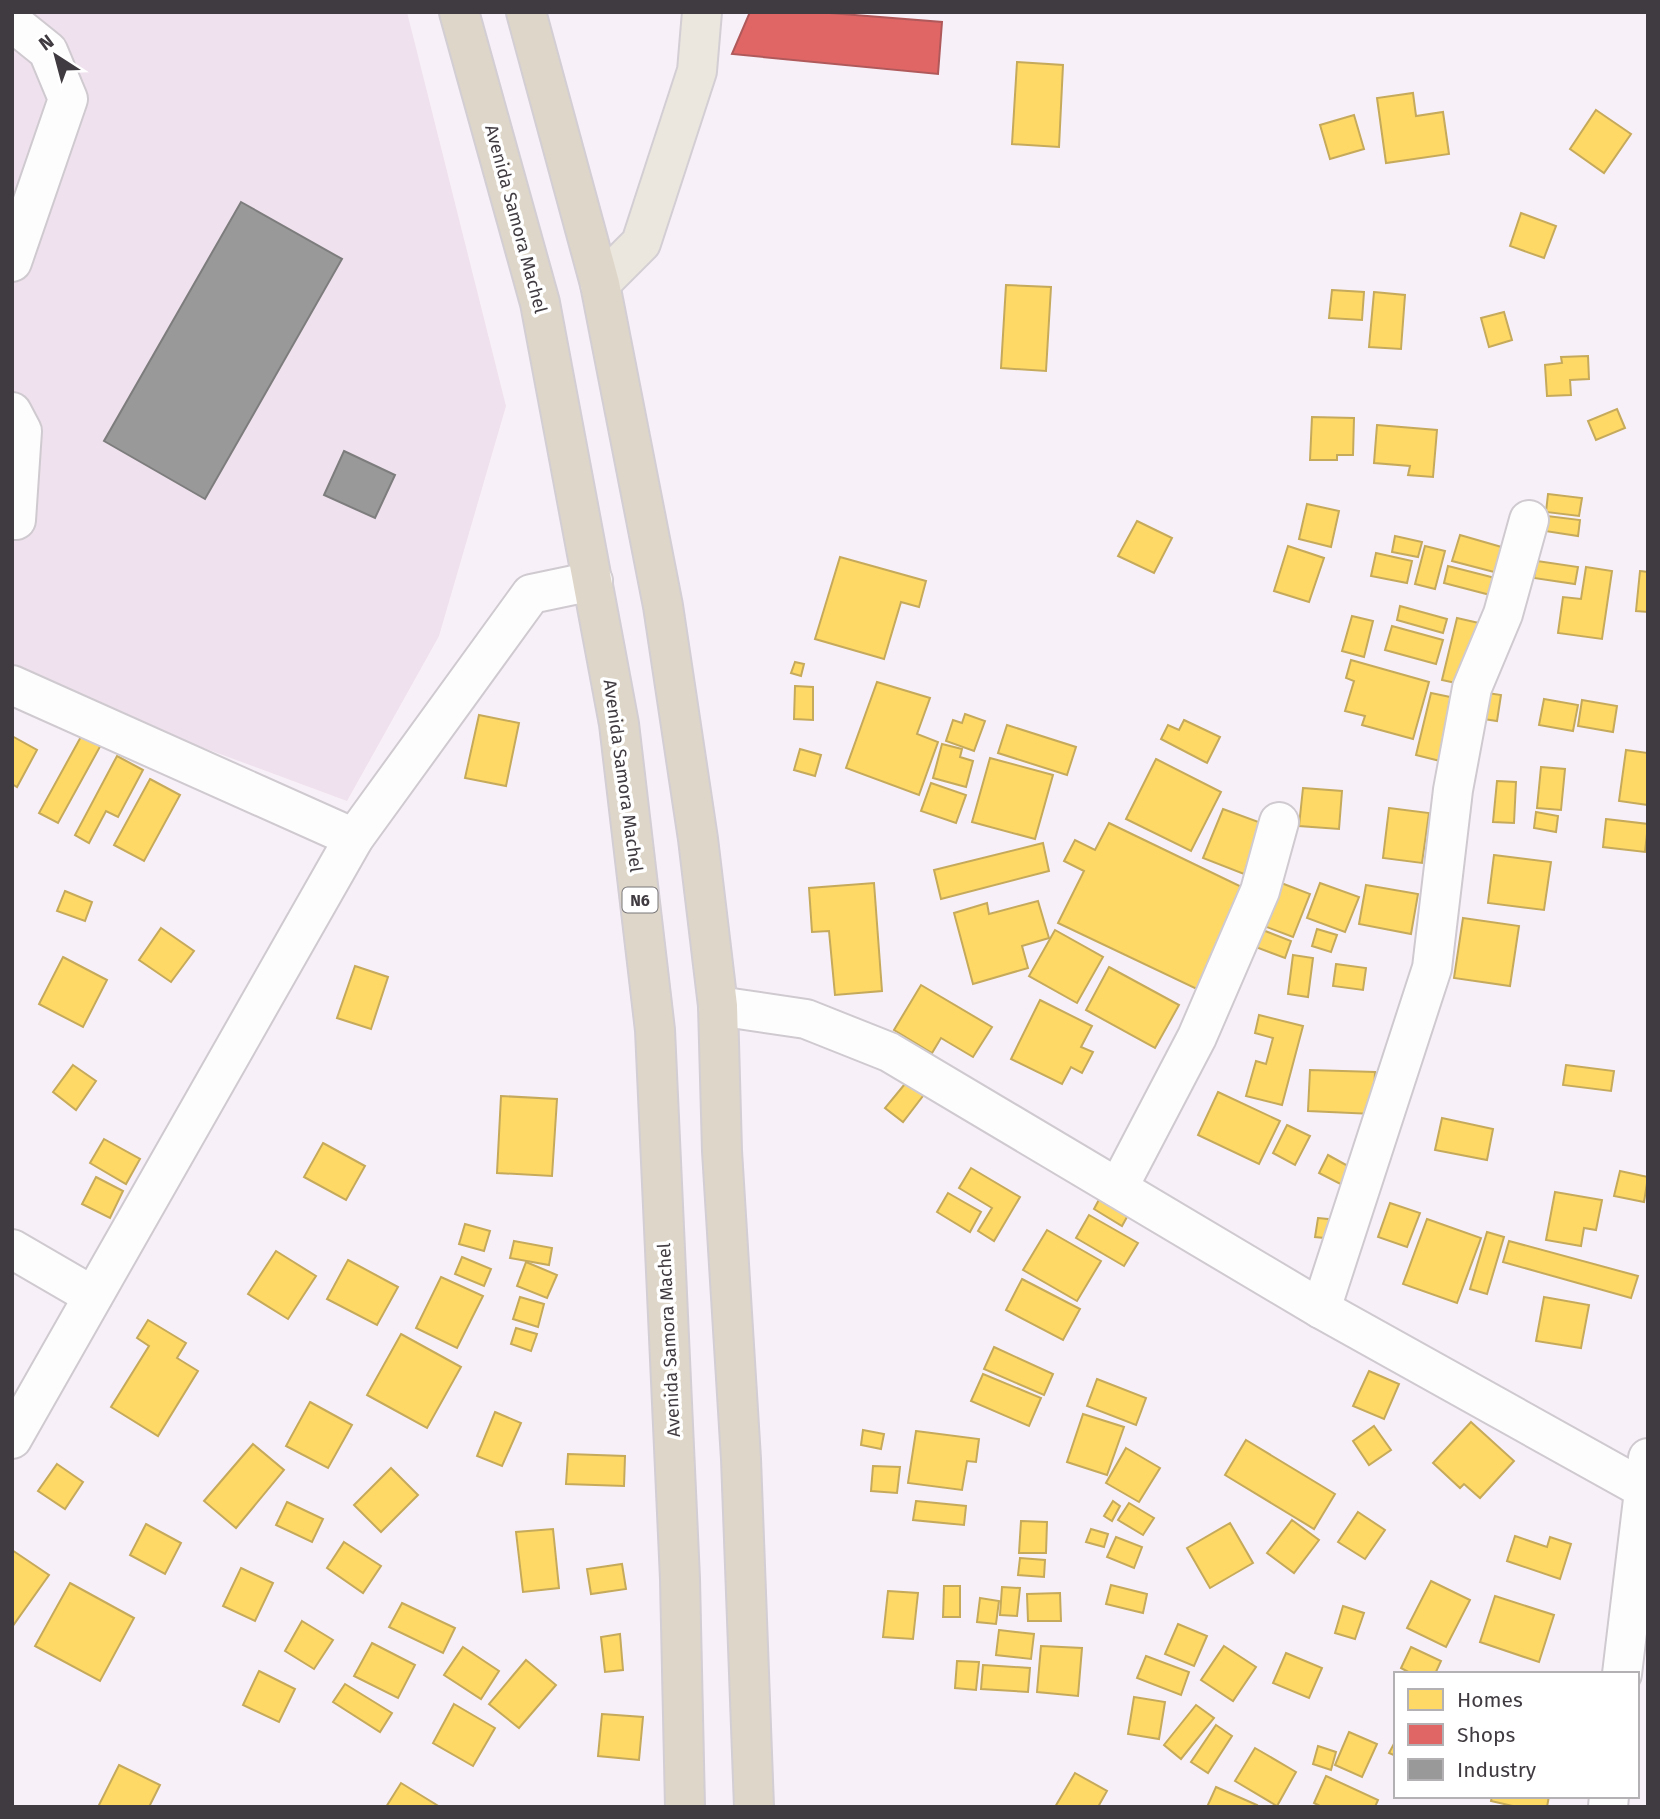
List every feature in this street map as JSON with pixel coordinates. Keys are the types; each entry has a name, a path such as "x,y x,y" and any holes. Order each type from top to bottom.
{"highway":[{"name":"Avenida Samora Machel","path":"459,12 540,303 619,724 655,1030 680,1579 685,1807"},
{"path":"526,12 600,284 663,606 698,839 718,1006 722,1151 741,1459 754,1807"}],"main road":[{"path":"600,284 641,243 697,71 702,12"}],"street":[{"path":"12,22 48,51 68,99 12,262"},
{"path":"12,412 22,431 16,520"},
{"path":"1321,1308 1432,968 1453,790 1472,688 1503,614 1530,520"},
{"path":"12,1439 354,838 531,594 593,581"},
{"path":"12,685 354,838"},
{"path":"1118,1188 1202,1024 1260,891 1279,822"},
{"path":"718,1006 806,1019 889,1052 1321,1308 1645,1473 1622,1672"},
{"path":"12,1249 93,1296"}],"shaded area":[{"path":"12,12 407,12 506,406 439,636 347,801 12,677"}],"building: Homes":[{"path":"1017,62 1063,65 1059,147 1012,144"},
{"path":"1413,93 1416,116 1443,112 1449,154 1386,163 1377,98"},
{"path":"1596,110 1631,134 1604,173 1570,149"},
{"path":"1354,115 1364,149 1330,159 1320,125"},
{"path":"1521,213 1556,226 1544,258 1510,246"},
{"path":"1006,285 1051,287 1046,371 1001,368"},
{"path":"1332,290 1364,292 1362,320 1329,318"},
{"path":"1374,292 1405,295 1401,349 1369,347"},
{"path":"1504,312 1512,340 1489,347 1481,318"},
{"path":"1588,356 1589,379 1570,380 1571,395 1547,396 1545,365 1562,363 1561,357"},
{"path":"1617,409 1625,428 1596,440 1588,421"},
{"path":"1312,417 1354,418 1353,455 1337,455 1337,460 1310,460"},
{"path":"1377,425 1437,430 1433,477 1408,475 1410,466 1374,463"},
{"path":"1548,494 1582,498 1579,516 1546,512"},
{"path":"1307,504 1339,511 1331,547 1299,539"},
{"path":"1547,516 1580,520 1578,536 1545,531"},
{"path":"1137,521 1172,538 1154,573 1118,556"},
{"path":"1460,535 1505,548 1498,573 1452,561"},
{"path":"1395,536 1422,542 1418,557 1392,552"},
{"path":"1288,546 1324,558 1309,602 1274,591"},
{"path":"1425,546 1445,551 1435,589 1415,584"},
{"path":"1376,553 1412,561 1407,583 1371,576"},
{"path":"840,557 926,581 919,607 901,602 884,659 815,639"},
{"path":"1537,561 1578,567 1575,584 1534,578"},
{"path":"1448,566 1499,579 1494,596 1444,583"},
{"path":"1586,567 1612,571 1602,639 1558,633 1563,597 1581,599"},
{"path":"1640,571 1648,572 1648,612 1636,611"},
{"path":"1400,606 1447,619 1443,633 1397,620"},
{"path":"1352,616 1373,621 1364,657 1342,651"},
{"path":"1457,618 1479,623 1465,685 1442,680"},
{"path":"1392,626 1443,640 1436,664 1385,650"},
{"path":"1351,660 1429,682 1413,739 1362,725 1365,716 1345,711 1354,681 1346,678"},
{"path":"795,662 804,664 801,676 791,673"},
{"path":"877,682 930,698 917,734 938,742 919,795 846,768"},
{"path":"795,686 813,687 813,720 794,719"},
{"path":"1481,692 1501,695 1497,721 1477,718"},
{"path":"1431,693 1460,699 1444,762 1416,755"},
{"path":"1544,699 1578,705 1573,731 1539,725"},
{"path":"1582,700 1617,706 1613,732 1578,726"},
{"path":"965,714 985,721 974,751 946,741 953,720 962,723"},
{"path":"479,715 519,723 506,786 465,778"},
{"path":"1184,720 1220,737 1207,763 1161,739 1168,725 1179,730"},
{"path":"1007,725 1076,747 1067,775 998,753"},
{"path":"83,733 102,743 58,823 39,813"},
{"path":"12,736 37,750 17,787 12,784"},
{"path":"942,744 962,749 960,757 973,761 966,787 933,778"},
{"path":"800,749 821,755 815,776 794,770"},
{"path":"1626,750 1648,753 1648,805 1619,801"},
{"path":"117,756 143,770 118,817 106,811 89,843 75,835"},
{"path":"990,758 1053,775 1035,839 972,822"},
{"path":"1156,759 1221,792 1191,851 1126,819"},
{"path":"1541,767 1565,769 1561,810 1537,808"},
{"path":"150,779 180,795 144,861 114,845"},
{"path":"1497,781 1516,782 1514,823 1493,822"},
{"path":"931,783 966,795 956,823 921,811"},
{"path":"1303,788 1342,791 1339,829 1299,826"},
{"path":"1389,808 1429,813 1422,863 1383,858"},
{"path":"1223,809 1264,824 1244,874 1203,858"},
{"path":"1536,812 1558,816 1556,832 1534,828"},
{"path":"1606,819 1648,824 1645,852 1603,847"},
{"path":"1109,823 1250,891 1201,991 1058,923 1084,871 1064,861 1075,840 1095,850"},
{"path":"1043,843 1049,871 941,899 934,870"},
{"path":"1494,855 1551,862 1544,910 1488,903"},
{"path":"1276,881 1310,894 1293,937 1259,924"},
{"path":"874,883 882,991 835,995 829,931 812,932 809,888"},
{"path":"1320,883 1359,897 1345,932 1307,918"},
{"path":"1366,885 1418,894 1411,934 1359,924"},
{"path":"65,891 92,902 85,921 57,911"},
{"path":"1038,901 1049,938 1022,946 1028,968 973,984 954,913 987,903 989,914"},
{"path":"1463,918 1519,926 1510,986 1454,978"},
{"path":"161,928 194,951 171,982 139,960"},
{"path":"1260,929 1291,941 1285,958 1253,946"},
{"path":"1317,929 1337,935 1331,952 1312,946"},
{"path":"1055,930 1103,957 1077,1003 1029,976"},
{"path":"1293,955 1313,958 1308,997 1288,994"},
{"path":"63,957 107,980 83,1027 39,1004"},
{"path":"1336,964 1366,968 1363,990 1333,986"},
{"path":"355,966 388,977 371,1029 337,1018"},
{"path":"1109,967 1179,1005 1155,1048 1086,1010"},
{"path":"921,985 992,1027 973,1057 941,1038 932,1053 894,1030"},
{"path":"1040,1000 1092,1026 1081,1047 1093,1052 1082,1073 1071,1067 1062,1084 1011,1059"},
{"path":"1259,1015 1303,1026 1282,1105 1246,1096 1256,1061 1266,1064 1273,1038 1255,1033"},
{"path":"73,1065 96,1081 76,1110 53,1092"},
{"path":"1566,1065 1614,1071 1611,1091 1563,1085"},
{"path":"1310,1070 1375,1072 1373,1114 1308,1111"},
{"path":"909,1079 926,1092 903,1122 885,1108"},
{"path":"1218,1092 1280,1121 1259,1164 1198,1135"},
{"path":"501,1096 557,1099 552,1176 497,1173"},
{"path":"1442,1118 1493,1129 1487,1160 1435,1150"},
{"path":"1287,1125 1310,1136 1295,1165 1273,1153"},
{"path":"104,1139 140,1159 126,1184 90,1163"},
{"path":"323,1143 365,1166 346,1200 304,1177"},
{"path":"1328,1155 1366,1176 1358,1193 1319,1173"},
{"path":"971,1168 1020,1197 994,1241 978,1231 992,1208 959,1188"},
{"path":"1620,1171 1648,1177 1644,1202 1614,1196"},
{"path":"96,1177 123,1191 110,1218 82,1204"},
{"path":"1103,1192 1132,1208 1122,1226 1094,1209"},
{"path":"1555,1192 1602,1200 1596,1230 1584,1228 1581,1246 1546,1240"},
{"path":"948,1193 981,1212 970,1232 937,1212"},
{"path":"1390,1203 1420,1213 1407,1247 1378,1237"},
{"path":"1089,1215 1138,1243 1124,1266 1076,1238"},
{"path":"1318,1218 1347,1221 1344,1240 1315,1237"},
{"path":"1427,1219 1481,1238 1457,1303 1403,1284"},
{"path":"465,1224 490,1231 484,1251 459,1244"},
{"path":"1047,1230 1101,1261 1077,1301 1023,1270"},
{"path":"1487,1232 1504,1237 1487,1294 1470,1289"},
{"path":"514,1241 552,1248 549,1265 510,1258"},
{"path":"1509,1241 1638,1276 1631,1298 1503,1262"},
{"path":"276,1251 316,1276 288,1319 248,1294"},
{"path":"462,1257 491,1269 484,1286 455,1274"},
{"path":"348,1260 398,1287 377,1325 327,1299"},
{"path":"526,1262 557,1275 547,1298 517,1286"},
{"path":"441,1277 483,1296 457,1348 416,1328"},
{"path":"1022,1279 1080,1309 1063,1340 1006,1310"},
{"path":"520,1297 544,1304 538,1327 513,1319"},
{"path":"1544,1297 1589,1305 1581,1348 1536,1341"},
{"path":"148,1320 186,1343 177,1358 198,1371 158,1436 111,1407 149,1346 137,1338"},
{"path":"516,1328 537,1334 531,1351 511,1344"},
{"path":"401,1334 461,1367 427,1428 367,1395"},
{"path":"994,1347 1053,1374 1044,1395 984,1369"},
{"path":"1369,1371 1399,1384 1384,1419 1353,1406"},
{"path":"983,1374 1041,1398 1029,1426 971,1401"},
{"path":"1097,1379 1146,1398 1136,1425 1087,1406"},
{"path":"310,1402 352,1425 328,1468 286,1446"},
{"path":"495,1412 521,1423 502,1466 477,1456"},
{"path":"1083,1414 1124,1427 1107,1475 1067,1462"},
{"path":"1471,1422 1514,1461 1480,1498 1464,1484 1460,1488 1433,1463"},
{"path":"1374,1426 1391,1450 1369,1465 1353,1441"},
{"path":"863,1430 884,1434 881,1449 861,1445"},
{"path":"916,1431 979,1439 976,1462 967,1461 962,1490 908,1483"},
{"path":"1246,1440 1335,1494 1314,1529 1225,1475"},
{"path":"253,1444 284,1470 236,1528 204,1501"},
{"path":"1126,1448 1160,1468 1139,1502 1106,1483"},
{"path":"568,1454 625,1456 624,1486 566,1484"},
{"path":"57,1464 83,1482 65,1509 38,1491"},
{"path":"873,1466 900,1467 897,1493 871,1491"},
{"path":"391,1468 418,1495 381,1532 354,1505"},
{"path":"916,1501 966,1506 964,1525 913,1520"},
{"path":"1113,1501 1120,1506 1112,1521 1104,1516"},
{"path":"287,1502 323,1519 312,1542 276,1525"},
{"path":"1129,1503 1154,1518 1143,1535 1118,1520"},
{"path":"1358,1512 1385,1530 1365,1559 1338,1542"},
{"path":"1292,1520 1319,1540 1294,1573 1267,1553"},
{"path":"1021,1521 1047,1522 1046,1553 1019,1553"},
{"path":"1230,1523 1253,1563 1210,1588 1187,1548"},
{"path":"146,1524 181,1543 165,1574 130,1555"},
{"path":"553,1529 559,1588 523,1592 516,1532"},
{"path":"1091,1529 1108,1534 1104,1547 1086,1542"},
{"path":"1515,1536 1547,1547 1550,1537 1571,1544 1560,1579 1507,1561"},
{"path":"1116,1537 1142,1547 1134,1568 1107,1557"},
{"path":"344,1542 381,1566 363,1593 327,1568"},
{"path":"12,1550 49,1575 12,1627"},
{"path":"1020,1558 1045,1560 1044,1577 1018,1575"},
{"path":"622,1564 626,1589 591,1594 587,1569"},
{"path":"241,1568 273,1583 255,1621 223,1606"},
{"path":"1431,1581 1470,1600 1446,1647 1407,1628"},
{"path":"70,1583 134,1618 100,1681 35,1646"},
{"path":"1111,1585 1147,1594 1143,1613 1106,1604"},
{"path":"944,1586 960,1586 960,1617 943,1617"},
{"path":"1002,1587 1020,1588 1017,1616 1000,1615"},
{"path":"888,1591 918,1593 913,1639 883,1637"},
{"path":"1060,1593 1061,1621 1028,1621 1027,1594"},
{"path":"1495,1596 1554,1615 1539,1662 1480,1642"},
{"path":"980,1598 999,1601 996,1624 977,1622"},
{"path":"402,1603 455,1628 443,1653 389,1627"},
{"path":"1343,1606 1364,1613 1355,1639 1335,1633"},
{"path":"302,1621 333,1640 314,1669 285,1651"},
{"path":"1178,1624 1207,1636 1194,1666 1165,1654"},
{"path":"999,1630 1034,1634 1031,1659 996,1655"},
{"path":"620,1634 623,1670 605,1672 601,1637"},
{"path":"372,1643 415,1665 398,1698 354,1676"},
{"path":"1041,1646 1082,1648 1078,1696 1037,1692"},
{"path":"1224,1646 1256,1667 1233,1701 1201,1680"},
{"path":"463,1647 499,1671 481,1699 444,1675"},
{"path":"1411,1647 1441,1661 1436,1672 1408,1672 1401,1668"},
{"path":"1286,1653 1322,1668 1309,1698 1273,1683"},
{"path":"1146,1656 1189,1672 1181,1695 1137,1678"},
{"path":"526,1660 556,1685 519,1728 489,1704"},
{"path":"957,1661 979,1662 976,1690 955,1688"},
{"path":"983,1665 1030,1668 1028,1692 981,1689"},
{"path":"259,1671 295,1689 279,1722 243,1705"},
{"path":"345,1684 392,1713 380,1732 333,1702"},
{"path":"1134,1697 1165,1702 1159,1739 1128,1734"},
{"path":"454,1704 495,1728 473,1766 433,1743"},
{"path":"1196,1705 1214,1718 1181,1759 1164,1745"},
{"path":"602,1714 643,1717 639,1760 598,1756"},
{"path":"1216,1725 1232,1736 1208,1773 1191,1762"},
{"path":"1349,1732 1377,1744 1362,1777 1335,1765"},
{"path":"1318,1746 1336,1752 1331,1770 1313,1764"},
{"path":"1255,1748 1296,1772 1277,1806 1235,1781"},
{"path":"119,1765 160,1785 149,1807 98,1807"},
{"path":"1075,1773 1107,1791 1098,1807 1055,1807"},
{"path":"1326,1776 1378,1800 1375,1807 1322,1807 1314,1803"},
{"path":"401,1783 440,1807 386,1807"},
{"path":"1216,1787 1257,1805 1207,1807"},
{"path":"1492,1798 1549,1798 1547,1807 1517,1807 1491,1801"}],"building: Shops":[{"path":"750,12 817,12 942,22 938,74 732,54"}],"building: Industry":[{"path":"241,202 342,259 205,499 104,441"},
{"path":"344,451 395,475 375,518 324,495"}]}
